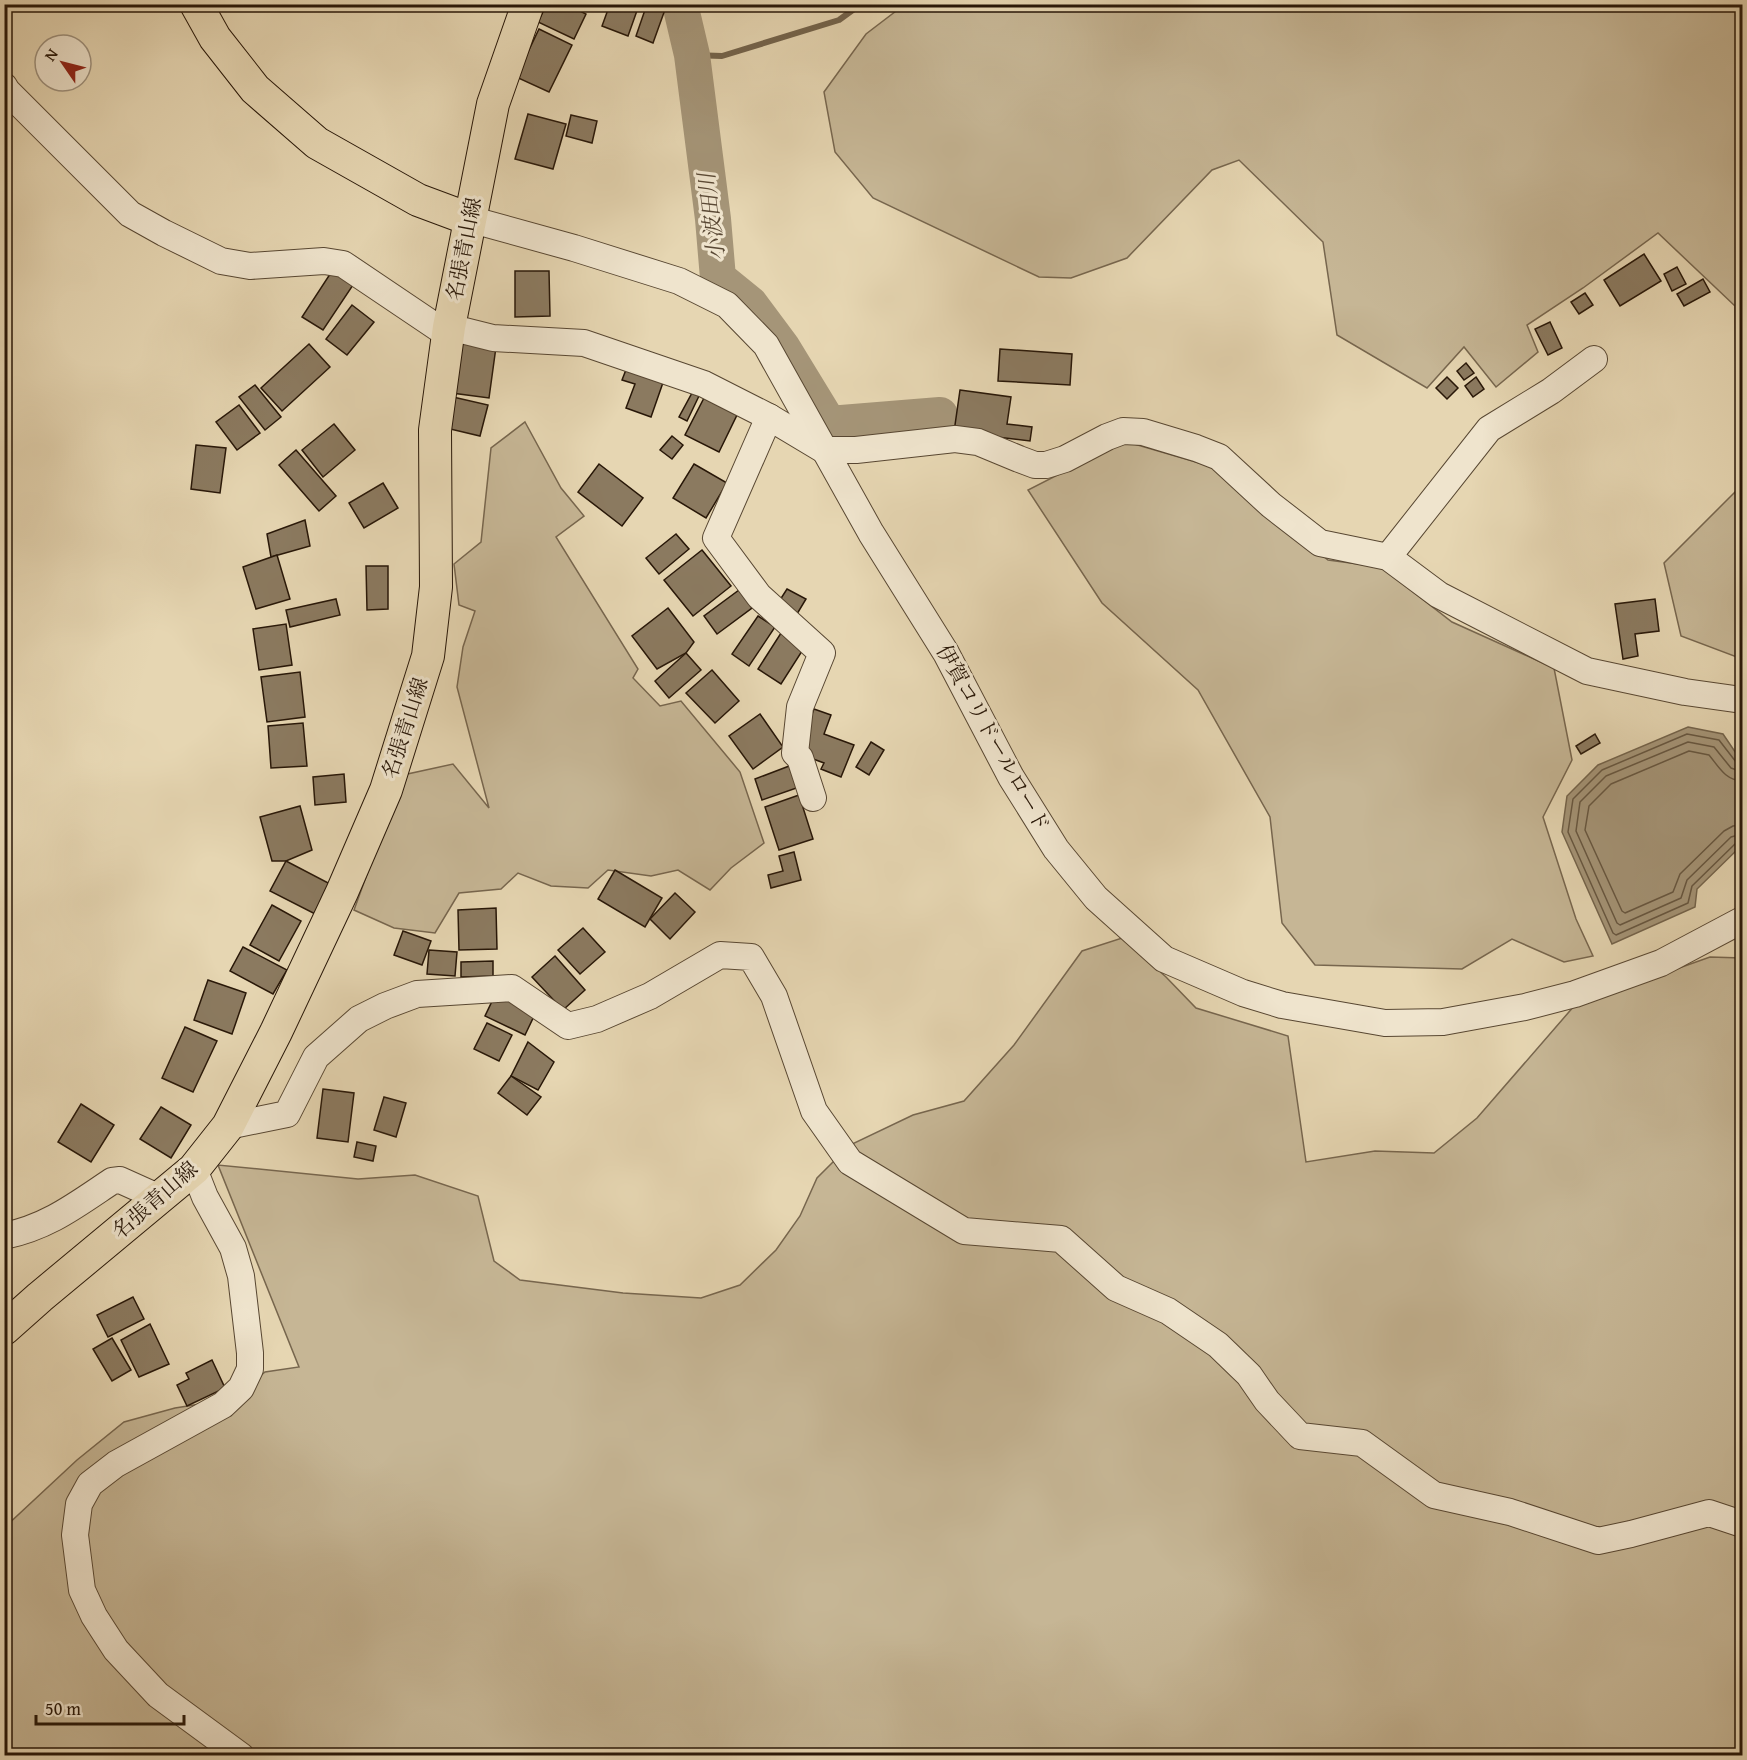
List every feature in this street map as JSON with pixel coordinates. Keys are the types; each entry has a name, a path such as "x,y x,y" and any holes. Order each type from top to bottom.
{"main road":[{"path":"196,4 215,38 255,89 317,143 418,200 469,219"},
{"name":"名張青山線","path":"4,1329 194,1169 228,1126 276,1032 342,892 386,790 428,656 436,587 435,430 449,327 493,104 528,4"}],"street":[{"path":"4,86 130,214 221,261 250,266 324,261 343,264 438,328 449,327 493,338 584,343 704,384 770,417 824,450 856,450 955,439 978,442 1035,465 1046,465 1065,459 1123,431 1143,432 1219,457 1270,505 1320,543 1388,557 1439,595 1587,671 1677,690 1743,700"},
{"name":"伊賀コリドールロード","path":"469,219 679,281 727,305 766,345 872,533 946,653 1011,777 1056,849 1096,898 1164,959 1243,993 1282,1005 1385,1023 1443,1022 1526,1007 1575,994 1661,963 1743,920"},
{"path":"1388,557 1489,429 1551,391 1594,359"},
{"path":"770,417 716,538 759,596 822,653 800,707 795,753 800,758 813,798"},
{"path":"228,1126 287,1114 316,1057 359,1019 417,994 512,988 568,1026 597,1019 650,996 720,955 751,957 774,996 814,1111 850,1162 964,1231 1061,1239 1116,1288 1168,1311 1218,1345 1249,1375 1267,1401 1300,1436 1362,1443 1434,1495 1510,1512 1598,1541 1709,1513 1743,1524"},
{"path":"194,1169 205,1197 233,1248 241,1276 250,1369 242,1388 223,1405 116,1464 90,1484 79,1504 75,1535 82,1590 94,1616 116,1650 158,1695 241,1755"},
{"path":"4,1236 27,1231 49,1222 112,1181 120,1180 159,1198"}],"shaded area":[{"path":"904,5 1742,5 1742,389 1736,384 1735,306 1658,233 1583,288 1527,325 1538,352 1496,387 1464,347 1427,388 1337,335 1323,242 1239,160 1212,170 1127,258 1071,278 1039,277 873,198 835,152 824,92 866,34"},
{"path":"525,422 561,488 584,516 556,537 638,669 633,678 660,706 681,701 740,772 764,843 731,868 710,890 678,870 651,876 608,870 588,888 551,886 518,873 501,889 459,893 435,933 394,928 354,910 403,775 453,764 489,808 457,687 463,647 475,611 459,605 454,564 481,542 491,448"},
{"path":"1124,441 1213,467 1328,560 1381,567 1452,622 1554,668 1572,760 1543,817 1576,919 1593,956 1564,962 1512,939 1462,969 1315,965 1282,923 1270,817 1198,690 1102,603 1028,490"},
{"path":"1742,485 1742,659 1681,636 1664,563"},
{"path":"1122,938 1166,977 1196,1008 1288,1036 1306,1162 1375,1151 1434,1153 1477,1118 1575,1005 1710,957 1742,958 1742,1755 5,1755 4,1528 77,1460 124,1422 175,1408 232,1399 265,1372 299,1367 218,1165 358,1179 415,1175 478,1196 494,1261 520,1280 623,1293 701,1298 740,1285 776,1250 800,1216 817,1178 850,1145 913,1115 964,1101 1014,1045 1082,951"}],"water":[{"path":"1688,727 1723,734 1742,762 1742,845 1697,889 1695,907 1612,944 1562,832 1567,796 1598,765"}],"building":[{"path":"547,4 566,4 586,14 574,39 538,22"},
{"path":"610,4 639,5 628,36 602,26"},
{"path":"647,4 667,4 653,43 636,36"},
{"path":"539,29 572,45 549,92 516,77"},
{"path":"528,114 566,124 553,169 515,159"},
{"path":"571,115 597,121 592,143 566,136"},
{"path":"1644,254 1661,281 1620,306 1604,280"},
{"path":"1677,267 1686,284 1672,291 1664,274"},
{"path":"332,271 353,285 323,330 302,317"},
{"path":"515,271 549,271 550,316 515,317"},
{"path":"1703,279 1710,292 1684,306 1677,294"},
{"path":"1585,293 1593,305 1579,314 1571,302"},
{"path":"352,305 374,322 347,355 326,339"},
{"path":"1550,322 1562,348 1548,355 1535,329"},
{"path":"459,342 496,347 489,398 452,393"},
{"path":"309,344 330,367 282,411 261,388"},
{"path":"1000,349 1072,354 1070,385 998,381"},
{"path":"629,362 666,374 651,417 626,408 635,384 622,380"},
{"path":"1466,363 1474,373 1464,380 1457,371"},
{"path":"1447,377 1458,388 1447,399 1436,388"},
{"path":"1476,377 1484,389 1473,397 1465,386"},
{"path":"255,385 281,417 265,430 239,397"},
{"path":"960,390 1011,397 1007,424 1032,427 1030,441 954,432"},
{"path":"692,393 699,396 687,421 679,417"},
{"path":"453,397 488,405 480,436 446,428"},
{"path":"704,398 737,415 719,452 685,435"},
{"path":"239,405 260,433 237,450 216,422"},
{"path":"334,424 355,450 323,477 302,450"},
{"path":"672,436 683,445 672,459 660,450"},
{"path":"196,445 226,448 220,493 191,489"},
{"path":"296,450 336,496 319,511 279,465"},
{"path":"599,464 643,498 622,526 578,492"},
{"path":"694,464 727,483 706,518 673,498"},
{"path":"383,483 398,508 364,528 349,503"},
{"path":"305,520 310,546 271,557 267,534"},
{"path":"676,534 689,549 659,574 646,558"},
{"path":"702,550 731,586 693,616 664,580"},
{"path":"277,555 290,599 256,609 243,567"},
{"path":"366,566 388,566 388,609 367,610"},
{"path":"787,589 806,599 797,614 778,603"},
{"path":"739,590 752,608 717,634 704,616"},
{"path":"336,599 340,615 290,627 286,610"},
{"path":"1655,599 1659,631 1635,634 1638,656 1623,659 1615,604"},
{"path":"668,608 694,642 686,653 657,669 632,636"},
{"path":"758,616 775,627 749,666 732,654"},
{"path":"286,624 292,665 259,670 253,629"},
{"path":"781,633 804,648 781,684 758,669"},
{"path":"686,653 701,670 669,698 655,681"},
{"path":"712,670 739,701 715,723 686,693"},
{"path":"300,672 305,717 267,722 261,677"},
{"path":"814,709 831,715 824,734 854,745 841,777 821,769 824,763 797,753"},
{"path":"760,714 783,747 753,769 729,736"},
{"path":"303,723 307,766 271,768 268,726"},
{"path":"1595,734 1600,743 1581,754 1576,746"},
{"path":"871,742 884,750 869,775 856,767"},
{"path":"797,763 805,785 762,800 755,779"},
{"path":"344,774 346,802 315,805 313,777"},
{"path":"799,795 813,839 779,850 765,807"},
{"path":"300,806 312,850 286,861 272,861 260,817"},
{"path":"794,852 801,880 771,888 768,875 783,871 779,856"},
{"path":"286,861 336,887 321,917 270,891"},
{"path":"615,870 662,898 645,927 598,899"},
{"path":"675,893 695,912 670,939 650,919"},
{"path":"272,905 301,921 279,961 250,945"},
{"path":"496,908 497,949 459,950 458,910"},
{"path":"583,928 605,952 580,974 558,950"},
{"path":"403,931 431,941 422,965 394,955"},
{"path":"243,947 287,970 273,994 230,971"},
{"path":"429,950 457,952 455,976 427,974"},
{"path":"555,956 585,990 563,1010 532,977"},
{"path":"493,961 493,976 461,977 461,962"},
{"path":"208,980 246,993 232,1034 194,1020"},
{"path":"496,993 536,1012 525,1035 485,1016"},
{"path":"487,1023 512,1035 499,1061 474,1049"},
{"path":"185,1027 217,1041 193,1092 162,1078"},
{"path":"528,1042 554,1062 538,1090 511,1076"},
{"path":"511,1076 541,1097 527,1115 498,1093"},
{"path":"323,1089 354,1093 348,1142 317,1138"},
{"path":"384,1097 406,1103 396,1137 374,1130"},
{"path":"81,1104 114,1125 91,1162 58,1142"},
{"path":"161,1107 191,1125 171,1158 140,1139"},
{"path":"357,1142 376,1146 373,1161 354,1157"},
{"path":"133,1297 144,1319 108,1337 97,1315"},
{"path":"150,1324 169,1364 139,1377 121,1340"},
{"path":"112,1338 131,1370 112,1381 93,1349"},
{"path":"212,1360 225,1388 187,1406 177,1385 189,1379 186,1373"}],"waterway":[{"name":"小波田川","path":"680,4 692,55 713,219 718,278 750,304 782,347 829,424 940,415"},
{"path":"692,55 722,56 839,20 861,4"}]}
